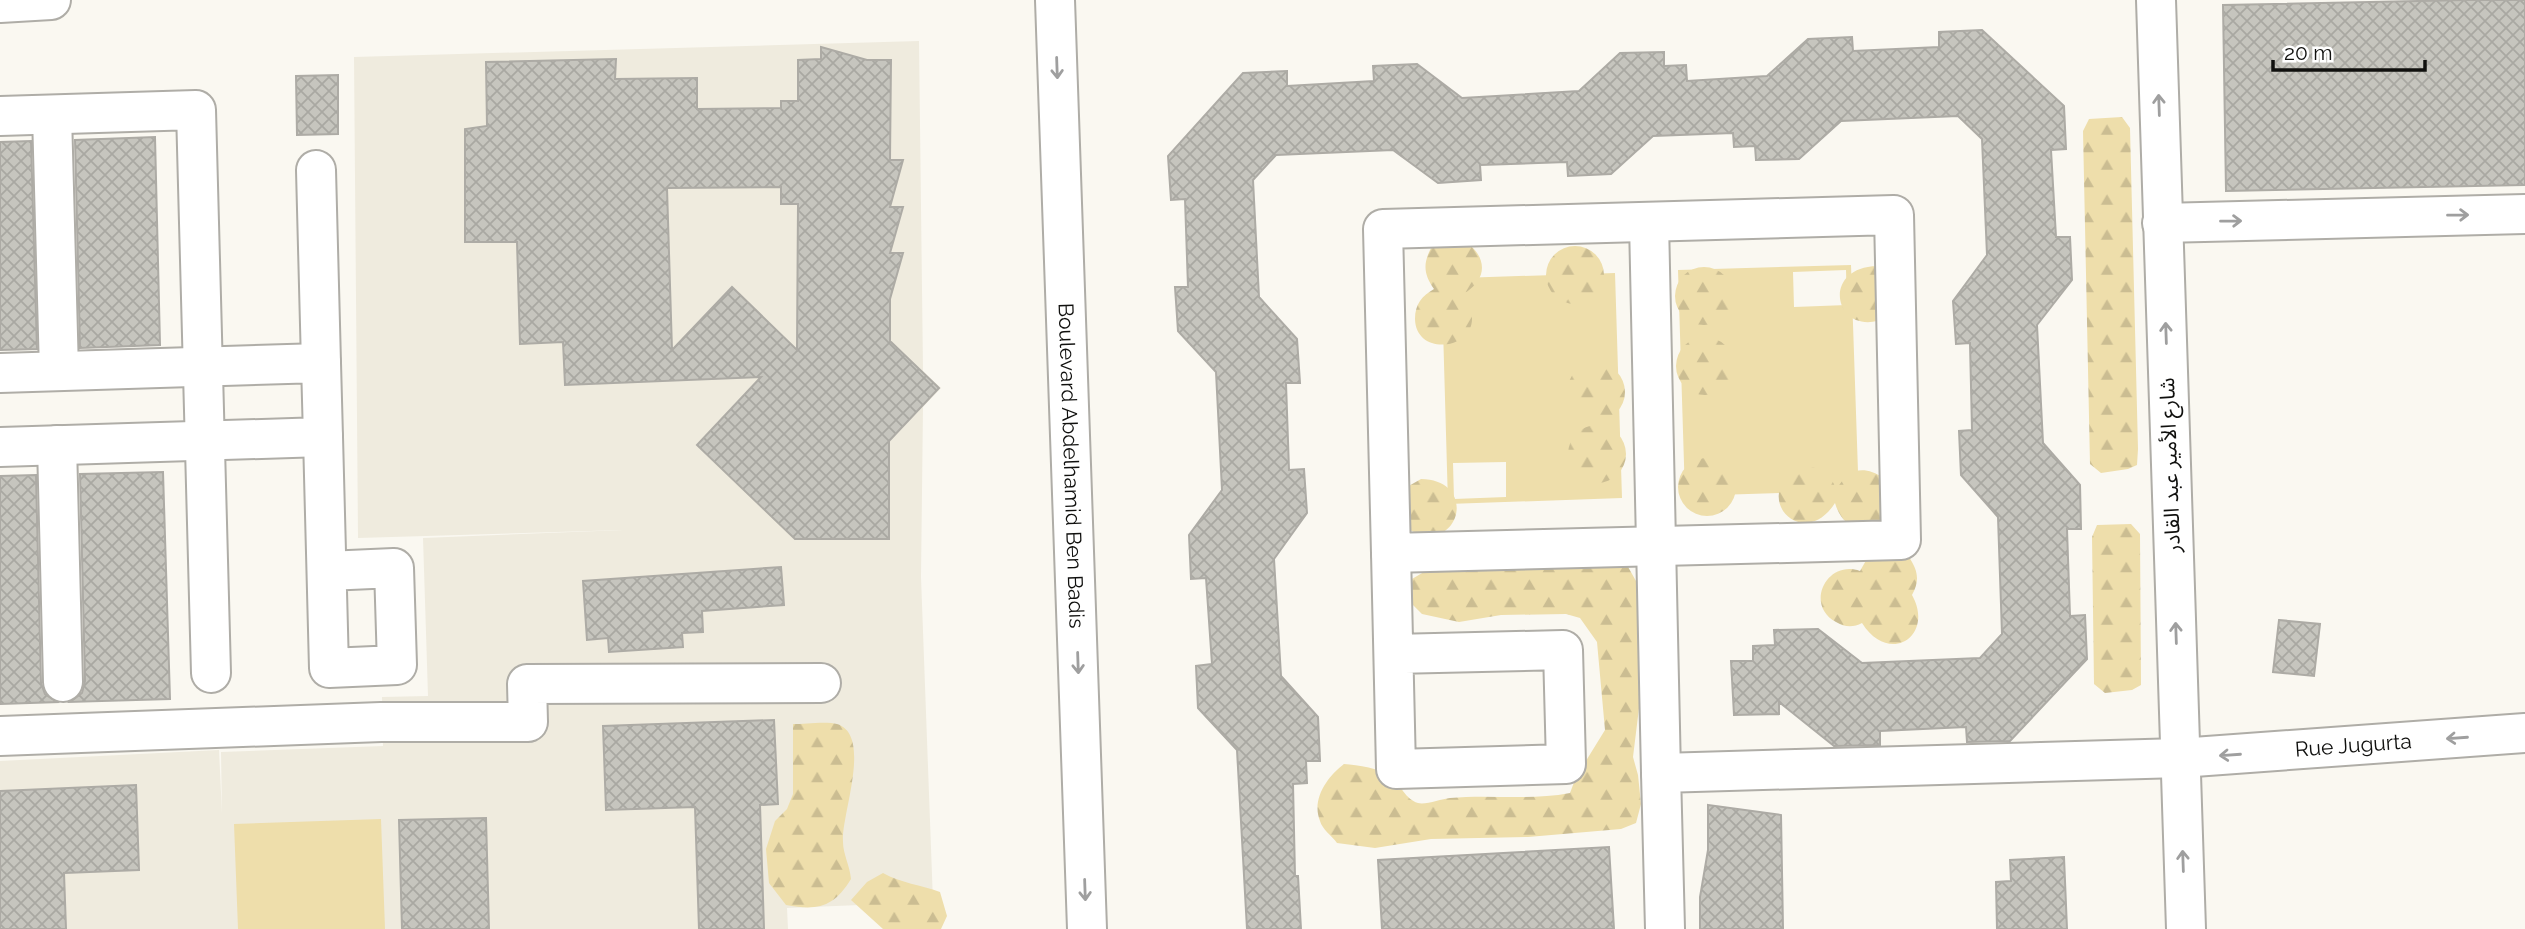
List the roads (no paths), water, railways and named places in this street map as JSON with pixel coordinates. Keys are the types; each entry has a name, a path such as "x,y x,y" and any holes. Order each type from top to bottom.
{"street":[{"path":"0,3 51,0"},
{"name":"Boulevard Abdelhamid Ben Badis","path":"1055,0 1087,929"},
{"name":"شارع الأمير عبد القادر","path":"2156,0 2186,929"},
{"path":"0,116 196,110 211,673"},
{"path":"52,114 59,371"},
{"path":"316,170 327,571"},
{"path":"2162,223 2525,214"},
{"path":"1391,553 1901,540 1894,215 1383,229 1396,769 1566,764 1563,650 1394,654"},
{"path":"1648,222 1665,929"},
{"path":"0,373 321,363"},
{"path":"0,447 323,437"},
{"path":"57,445 63,682"},
{"path":"0,736 367,723 528,722 527,684 821,683"},
{"name":"Rue Jugurta","path":"1661,773 2180,758 2525,733"}]}
